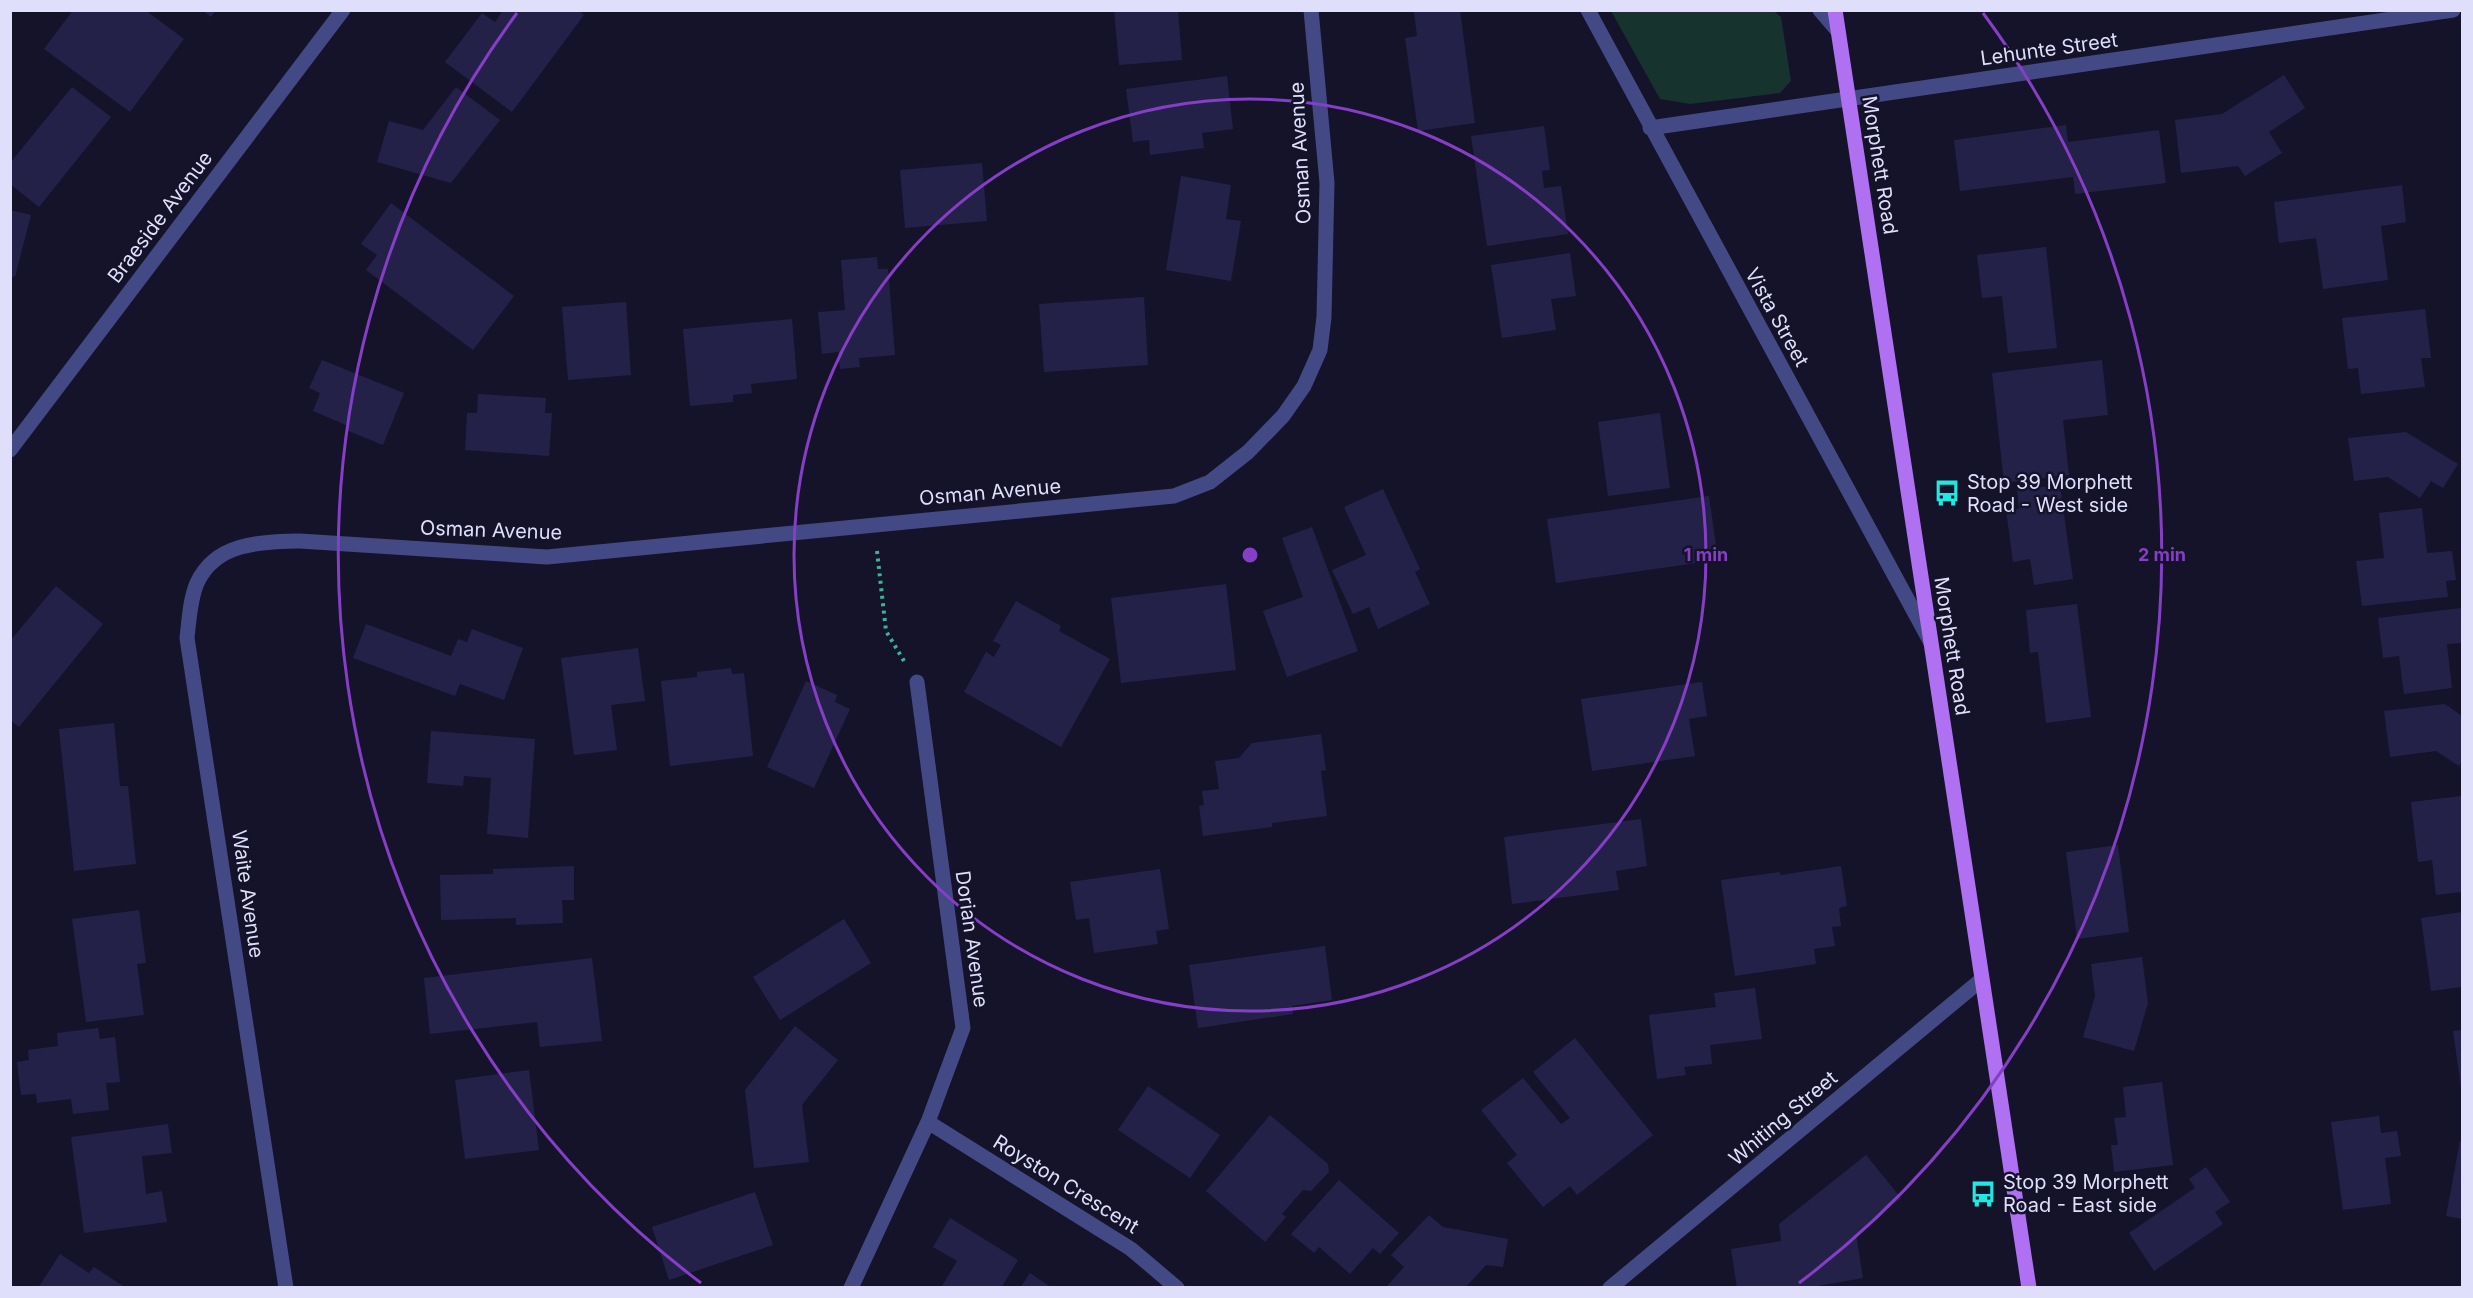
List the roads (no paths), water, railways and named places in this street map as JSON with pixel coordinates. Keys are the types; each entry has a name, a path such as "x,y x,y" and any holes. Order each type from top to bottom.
{"main road":[{"name":"Morphett Road","path":"1835,10 2029,1287"}],"street":[{"name":"Braeside Avenue","path":"10,450 343,10"},
{"name":"Osman Avenue","path":"259,543 300,541 547,557 1174,496 1210,482 1248,452 1283,416 1304,386 1320,350 1324,317 1327,183 1311,10"},
{"name":"Vista Street","path":"1588,10 1930,642"},
{"path":"1820,10 1838,31"},
{"name":"Lehunte Street","path":"1650,128 2453,10"},
{"name":"Waite Avenue","path":"259,543 232,549 213,561 197,583 187,638 286,1287"},
{"name":"Dorian Avenue","path":"851,1287 927,1122 963,1028 917,682"},
{"name":"Whiting Street","path":"1610,1287 1981,980"},
{"name":"Royston Crescent","path":"927,1122 1131,1249 1177,1287"}],"place":[{"name":"Stop 39 Morphett Road - West side","path":"1947,493"},
{"name":"Stop 39 Morphett Road - East side","path":"1983,1194"}]}
